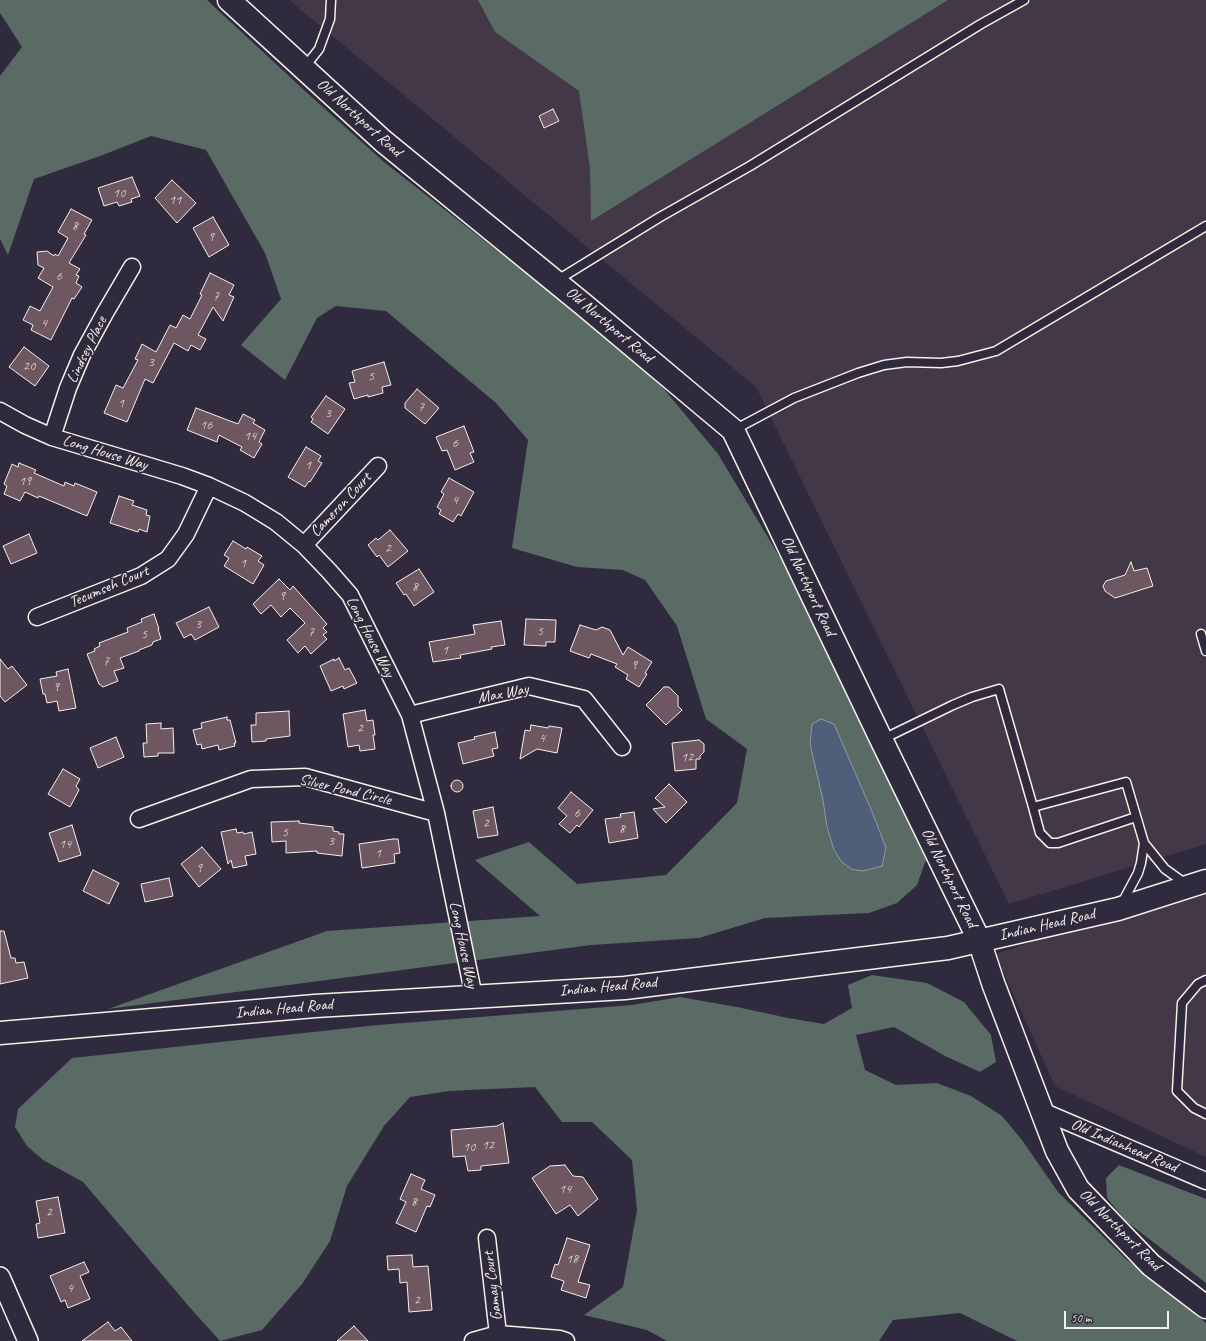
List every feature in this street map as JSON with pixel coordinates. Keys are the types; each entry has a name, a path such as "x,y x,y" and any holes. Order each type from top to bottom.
{"main road":[{"name":"Old Northport Road","path":"229,0 383,141 555,281 733,430 979,940 993,983 1057,1151 1078,1189 1151,1265 1206,1308"},
{"name":"Indian Head Road","path":"0,1033 315,1006 624,988 948,948 1118,909 1198,884"}],"street":[{"name":"Lindsey Place","path":"52,437 68,388 82,355 132,267"},
{"name":"Long House Way","path":"0,411 25,425 52,437 182,476 209,486 245,503 276,522 304,545 350,595 410,715 436,813 474,997"},
{"name":"Cameron Court","path":"304,545 378,466"},
{"name":"Tecumseh Court","path":"37,617 141,576 168,559 186,534 209,486"},
{"name":"Max Way","path":"410,715 529,686 584,699 622,747"},
{"name":"Silver Pond Circle","path":"139,819 251,778 305,777 436,813"},
{"name":"Old Indianhead Road","path":"1042,1111 1206,1181"},
{"name":"Gamay Court","path":"487,1238 498,1334"},
{"path":"0,1277 28,1341"},
{"path":"473,1341 498,1334 560,1339 566,1341"}],"lane":[{"path":"304,68 319,50 330,19 331,0"},
{"path":"555,281 660,217 750,166 981,24 1024,0"},
{"path":"733,430 794,398 858,373 884,365 907,362 958,361 996,351 1206,226"},
{"path":"1201,634 1206,651"},
{"path":"881,739 953,705 999,688 1034,808 1040,834 1050,843 1058,842 1136,817"},
{"path":"1034,808 1126,782 1144,843 1165,869 1198,884"},
{"path":"1118,909 1138,873 1144,843"},
{"path":"1206,980 1198,984 1182,1003 1177,1091 1194,1108 1206,1114"}],"shaded area":[{"path":"289,0 1206,0 1206,844 1009,904 756,387"},
{"path":"1206,886 1206,1157 1055,1086 995,954"}],"green space":[{"path":"0,0 207,0 384,162 569,307 654,377 718,454 793,579 926,860 917,885 897,903 869,913 765,918 699,938 591,945 108,1009 327,931 540,916 475,860 529,842 577,884 666,875 737,803 747,749 706,719 677,626 645,580 623,570 577,567 512,548 528,440 496,403 386,311 336,306 317,318 285,380 241,345 281,299 265,253 206,150 151,136 103,155 34,179 8,255 0,239 0,76 22,47 0,13"},
{"path":"478,0 948,0 591,221 590,168 579,91 495,32"},
{"path":"872,975 927,983 964,1002 991,1035 996,1062 980,1072 945,1056 894,1027 856,1035 865,1070 896,1085 937,1083 971,1096 1002,1116 1022,1140 1058,1192 1126,1259 1206,1323 1206,1341 1017,1341 960,1313 893,1320 879,1341 667,1341 647,1330 584,1315 623,1287 637,1210 632,1160 592,1122 562,1122 535,1087 449,1091 410,1097 384,1126 347,1186 330,1241 302,1284 262,1330 220,1341 83,1182 43,1160 27,1146 15,1127 18,1109 72,1058 378,1025 632,1005 680,997 824,1024 852,1008 848,985"},
{"path":"1119,1165 1206,1199 1206,1283 1126,1221 1107,1198 1106,1178"}],"water":[{"path":"821,719 834,724 873,814 886,848 882,866 863,871 851,869 841,861 834,850 827,827 823,800 810,744 812,724"}],"building":[{"path":"553,109 559,121 544,128 539,116"},
{"path":"132,177 140,196 131,199 132,202 119,206 117,202 104,206 98,188"},
{"path":"172,180 196,203 177,223 155,198"},
{"path":"71,209 92,220 84,234 86,235 69,263 80,269 76,275 79,276 76,283 82,287 74,299 72,298 51,340 31,330 33,325 23,320 30,306 40,311 53,287 38,278 44,268 38,265 37,252 47,251 54,256 55,254 58,256 68,238 58,232"},
{"path":"213,217 229,245 209,257 193,228"},
{"path":"210,273 234,285 229,295 234,297 223,321 213,307 198,335 206,339 200,350 191,345 188,351 174,343 153,383 145,379 127,422 104,413 116,385 123,388 138,360 135,359 142,344 156,352 170,325 176,328 183,315 190,319 202,295 200,294"},
{"path":"24,347 49,366 35,386 9,367"},
{"path":"384,362 391,385 382,387 383,393 354,399 349,383 355,382 352,371"},
{"path":"417,389 439,408 425,424 405,408 405,403"},
{"path":"326,396 345,409 328,434 311,422 313,419 311,417"},
{"path":"196,408 238,424 243,414 255,420 253,423 265,430 259,442 262,444 254,458 240,450 242,447 219,435 217,442 187,430"},
{"path":"464,426 474,452 470,453 474,462 455,470 447,450 442,451 436,437"},
{"path":"306,447 321,456 318,461 322,463 305,487 288,477"},
{"path":"19,463 36,470 34,473 64,486 65,482 74,486 75,483 97,492 87,516 39,496 38,498 25,492 20,501 4,494 7,486 4,484 12,464 18,467"},
{"path":"449,478 474,492 461,516 458,514 453,522 439,514 441,510 437,507 444,494 441,492"},
{"path":"119,496 134,501 132,505 147,510 146,515 150,516 147,532 139,529 138,532 110,523"},
{"path":"390,530 408,551 388,567 379,555 377,557 368,545 376,538 378,540"},
{"path":"29,534 37,553 11,564 3,546"},
{"path":"233,541 262,556 258,561 264,565 253,584 224,566 229,558 224,555"},
{"path":"1131,562 1134,571 1147,568 1153,586 1115,598 1105,591 1103,586 1106,581 1125,575"},
{"path":"419,569 434,592 414,606 396,583"},
{"path":"279,579 290,590 293,586 327,624 323,628 327,632 323,635 327,639 311,654 305,646 298,653 287,640 305,623 290,608 281,617 271,605 261,614 253,604"},
{"path":"209,607 219,627 195,640 191,634 184,638 176,623"},
{"path":"154,614 161,639 153,642 152,645 120,658 124,668 114,671 118,681 103,687 99,684 87,654 95,651 94,649 100,646 99,643 128,632 127,628 142,622 141,619"},
{"path":"526,619 556,620 555,642 546,642 546,646 524,645"},
{"path":"501,621 505,645 460,655 461,658 433,662 429,642 475,634 473,625"},
{"path":"580,625 596,630 602,627 610,630 623,655 628,647 652,662 639,687 626,679 628,675 615,667 617,664 591,654 589,658 570,651"},
{"path":"339,658 345,670 349,668 357,683 344,689 343,686 331,691 320,666"},
{"path":"0,659 8,669 12,666 27,685 5,702 0,696"},
{"path":"68,669 76,708 59,711 57,701 47,703 45,694 43,694 40,679 57,676 56,672"},
{"path":"664,687 669,687 678,696 678,706 682,710 666,725 646,705"},
{"path":"365,710 367,721 373,720 375,749 360,751 359,745 348,747 343,714"},
{"path":"289,711 290,736 252,742 251,725 256,725 256,713"},
{"path":"227,717 227,720 230,720 236,743 234,743 235,746 219,750 218,745 202,749 201,744 197,745 193,730 202,728 201,723"},
{"path":"161,723 161,729 173,728 174,753 158,753 158,756 144,757 143,743 147,743 146,724"},
{"path":"531,725 548,728 549,726 562,728 557,753 537,749 520,759 525,730 530,731"},
{"path":"495,732 498,748 492,749 494,756 463,764 458,743"},
{"path":"116,737 124,757 98,768 90,748"},
{"path":"699,740 704,744 704,752 700,756 700,759 696,759 696,769 675,771 672,743"},
{"path":"63,769 80,779 76,786 79,790 70,807 48,794"},
{"path":"459,780 462,781 462,791 455,792 452,791 451,784 452,781"},
{"path":"669,784 687,802 666,823 653,809 665,807 655,798"},
{"path":"571,792 593,810 579,827 577,825 570,833 559,824 567,816 558,808"},
{"path":"493,807 498,835 478,838 473,811"},
{"path":"634,812 638,838 609,843 605,819 621,817 620,814"},
{"path":"299,821 299,823 333,827 333,831 339,832 339,834 344,834 342,856 317,853 317,851 286,853 286,841 272,842 271,822"},
{"path":"72,825 81,855 59,862 49,833"},
{"path":"236,829 237,833 243,832 244,834 252,832 256,854 245,856 247,865 233,868 231,860 228,864 221,832"},
{"path":"398,839 400,853 394,854 395,863 362,868 359,844"},
{"path":"202,847 221,869 199,887 181,864"},
{"path":"93,870 119,883 109,904 83,891"},
{"path":"169,878 173,896 145,902 141,884"},
{"path":"0,931 4,931 11,958 15,958 16,963 24,962 28,978 0,984"},
{"path":"503,1123 509,1163 481,1166 481,1170 468,1171 465,1156 453,1157 451,1130 497,1126"},
{"path":"565,1165 573,1176 583,1177 598,1199 578,1216 570,1205 556,1214 532,1178 550,1166"},
{"path":"411,1174 425,1180 421,1189 435,1195 430,1207 427,1206 416,1232 396,1223 406,1202 400,1199"},
{"path":"58,1197 65,1233 38,1238 36,1224 40,1223 36,1201"},
{"path":"567,1238 590,1245 578,1282 590,1285 586,1298 561,1290 564,1281 551,1277 555,1264 558,1265"},
{"path":"412,1255 413,1267 428,1266 432,1310 409,1312 407,1282 400,1283 399,1269 388,1270 387,1256"},
{"path":"84,1262 89,1272 80,1276 90,1299 68,1308 65,1300 61,1302 50,1276"},
{"path":"108,1322 115,1331 121,1327 132,1341 82,1341"},
{"path":"354,1326 368,1341 337,1341"}]}
